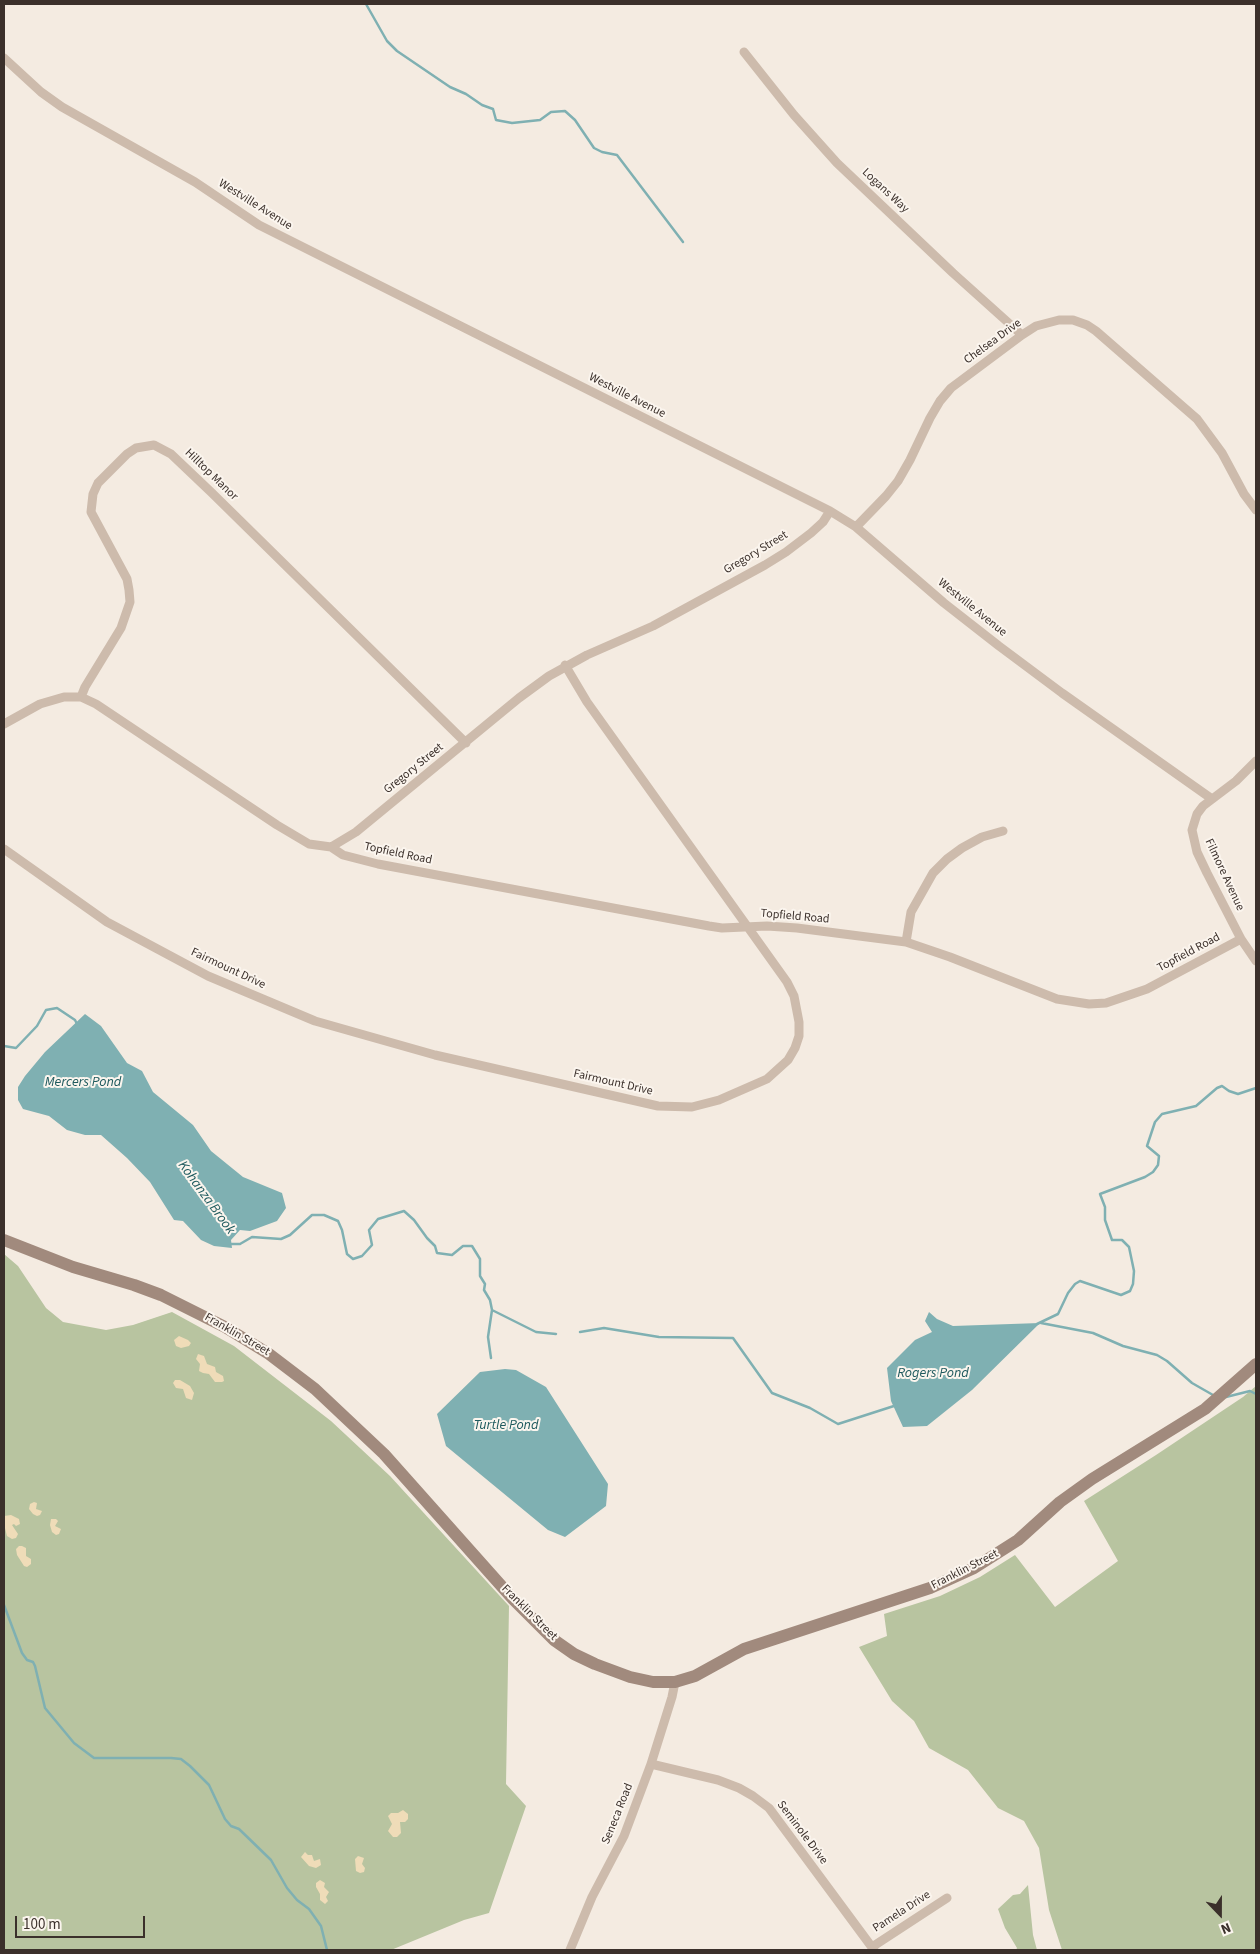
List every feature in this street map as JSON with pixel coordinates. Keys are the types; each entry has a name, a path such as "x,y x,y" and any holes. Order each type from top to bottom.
{"main road":[{"name":"Franklin Street","path":"4,1240 73,1268 134,1285 161,1295 225,1327 269,1354 314,1389 384,1454 513,1599 554,1640 582,1658 611,1671 648,1681 675,1682 695,1676 744,1649 930,1588 974,1568 1018,1540 1060,1502 1092,1479 1205,1409 1256,1364"}],"street":[{"name":"Logans Way","path":"744,52 794,115 837,163 953,273 1022,335"},
{"name":"Westville Avenue","path":"4,58 41,92 62,107 195,182 259,225 830,512 856,527 944,603 992,640 1062,693 1212,799"},
{"name":"Chelsea Drive","path":"856,527 898,481 940,401 951,388 1036,326 1059,320 1073,320 1087,325 1096,331 1197,419 1222,453 1244,494 1256,510"},
{"name":"Hilltop Manor","path":"81,697 85,687 121,628 130,602 127,579 91,512 93,494 98,483 127,454 136,448 154,445 171,454 466,743"},
{"name":"Gregory Street","path":"331,847 340,844 356,832 519,698 565,665 653,626 765,565 811,533 823,522 830,512"},
{"name":"Fairmount Drive","path":"4,849 107,922 208,976 315,1021 435,1055 658,1106 692,1107 719,1100 751,1087 767,1078 788,1060 799,1036 799,1022 794,996 787,982 587,702 565,665"},
{"path":"4,724 40,704 64,697 81,697 96,704 277,825 309,844 331,847"},
{"name":"Filmore Avenue","path":"1256,761 1236,781 1203,806 1197,814 1192,830 1193,840 1207,873 1241,939 1256,961"},
{"path":"906,942 911,912 933,873 962,848 982,837 1003,831"},
{"name":"Topfield Road","path":"331,847 343,855 388,866 709,926 722,928 746,926 797,928 906,942 950,957 1056,999 1089,1004 1106,1003 1147,989 1241,939"},
{"name":"Seneca Road","path":"570,1950 592,1897 624,1836 650,1764 672,1697 675,1682"},
{"name":"Seminole Drive","path":"650,1764 718,1780 739,1788 769,1808 873,1949"},
{"name":"Pamela Drive","path":"873,1949 947,1898"}],"green space":[{"path":"4,1254 18,1266 46,1308 63,1322 106,1330 133,1325 172,1312 234,1346 331,1421 390,1476 509,1606 506,1784 526,1806 489,1913 464,1920 391,1950 4,1950"},
{"path":"1256,1386 1256,1950 1062,1950 1049,1910 1039,1848 1024,1821 998,1808 968,1770 929,1748 914,1721 892,1701 859,1647 887,1636 884,1614 940,1596 980,1577 1015,1555 1055,1607 1118,1561 1084,1501 1243,1397"},
{"path":"1028,1885 1033,1935 1037,1950 1016,1950 1017,1948 1005,1928 998,1909 1013,1895 1020,1894"}],"sand":[{"path":"179,1336 191,1343 189,1346 181,1348 176,1346 174,1340"},
{"path":"198,1354 204,1356 207,1364 215,1367 216,1372 223,1376 224,1381 215,1382 209,1374 199,1371 200,1364 196,1359"},
{"path":"175,1380 180,1380 190,1386 194,1393 192,1400 186,1398 183,1389 176,1388 173,1383"},
{"path":"37,1503 36,1509 42,1511 37,1516 29,1509 30,1504"},
{"path":"11,1515 19,1519 20,1524 12,1525 18,1534 16,1538 12,1539 7,1536 4,1524 4,1516"},
{"path":"51,1519 58,1521 55,1526 61,1529 59,1534 56,1535 52,1532"},
{"path":"19,1546 26,1548 26,1556 31,1559 31,1564 27,1567 24,1566 17,1555 16,1549"},
{"path":"403,1810 408,1814 408,1819 405,1822 400,1822 401,1833 397,1837 393,1837 388,1831 392,1824 388,1816 391,1813 398,1813"},
{"path":"305,1852 308,1855 312,1855 314,1861 320,1859 321,1865 316,1868 309,1866 301,1857"},
{"path":"358,1856 364,1858 362,1864 365,1868 364,1872 360,1873 356,1871 355,1859"},
{"path":"320,1880 325,1883 324,1887 329,1892 326,1897 328,1901 325,1904 320,1900 320,1894 316,1887 316,1883"}],"water":[{"name":"Mercers Pond","path":"85,1014 101,1026 127,1063 142,1071 153,1092 193,1125 211,1151 243,1177 282,1193 286,1208 277,1221 250,1231 240,1230 231,1240 232,1248 214,1246 201,1240 183,1221 174,1220 150,1182 101,1135 85,1135 67,1130 49,1116 23,1109 18,1100 18,1087 25,1076 45,1052"},
{"name":"Rogers Pond","path":"929,1312 937,1319 953,1326 1040,1323 972,1390 927,1426 903,1427 891,1401 887,1368 915,1340 932,1332 925,1321"},
{"name":"Turtle Pond","path":"505,1369 516,1370 546,1387 608,1484 606,1506 565,1537 548,1530 446,1446 437,1414 480,1372"}],"waterway":[{"path":"366,4 387,41 397,51 450,87 493,109 496,120 512,123 540,120 551,112 565,111 575,120 594,148 617,155 683,242"},
{"name":"Kohanza Brook","path":"4,1046 16,1048 37,1026 46,1010 57,1008 75,1020 77,1024"},
{"name":"Kohanza Brook","path":"1037,1324 1058,1314 1068,1293 1080,1281 1121,1295 1130,1291 1133,1284 1134,1271 1129,1247 1122,1240 1112,1240 1105,1220 1105,1207 1100,1194 1145,1177 1153,1172 1158,1165 1159,1156 1147,1146 1155,1122 1162,1114 1196,1106 1222,1086 1238,1094 1256,1088"},
{"name":"Kohanza Brook","path":"230,1244 240,1244 252,1237 281,1239 290,1235 312,1215 324,1215 338,1221 347,1254 353,1259 362,1256 372,1245 369,1230 378,1219 404,1211 414,1220 435,1246 437,1253 452,1255 463,1246 472,1246 480,1259 480,1276 485,1284 484,1290 490,1300 492,1310 488,1337 491,1358"},
{"name":"Kohanza Brook","path":"492,1310 536,1332 556,1334"},
{"path":"1041,1323 1093,1333 1123,1346 1157,1355 1167,1361 1192,1383 1213,1395"},
{"name":"Kohanza Brook","path":"580,1332 604,1328 659,1337 733,1338 772,1393 810,1408 838,1424 897,1405"},
{"path":"1226,1397 1250,1391 1256,1394"},
{"path":"4,1605 22,1653 35,1666 45,1708 74,1743 94,1758 171,1758 181,1759 190,1766 209,1785 225,1819 231,1826 239,1829 271,1860 287,1888 297,1900 309,1909 321,1926 327,1950"}]}
